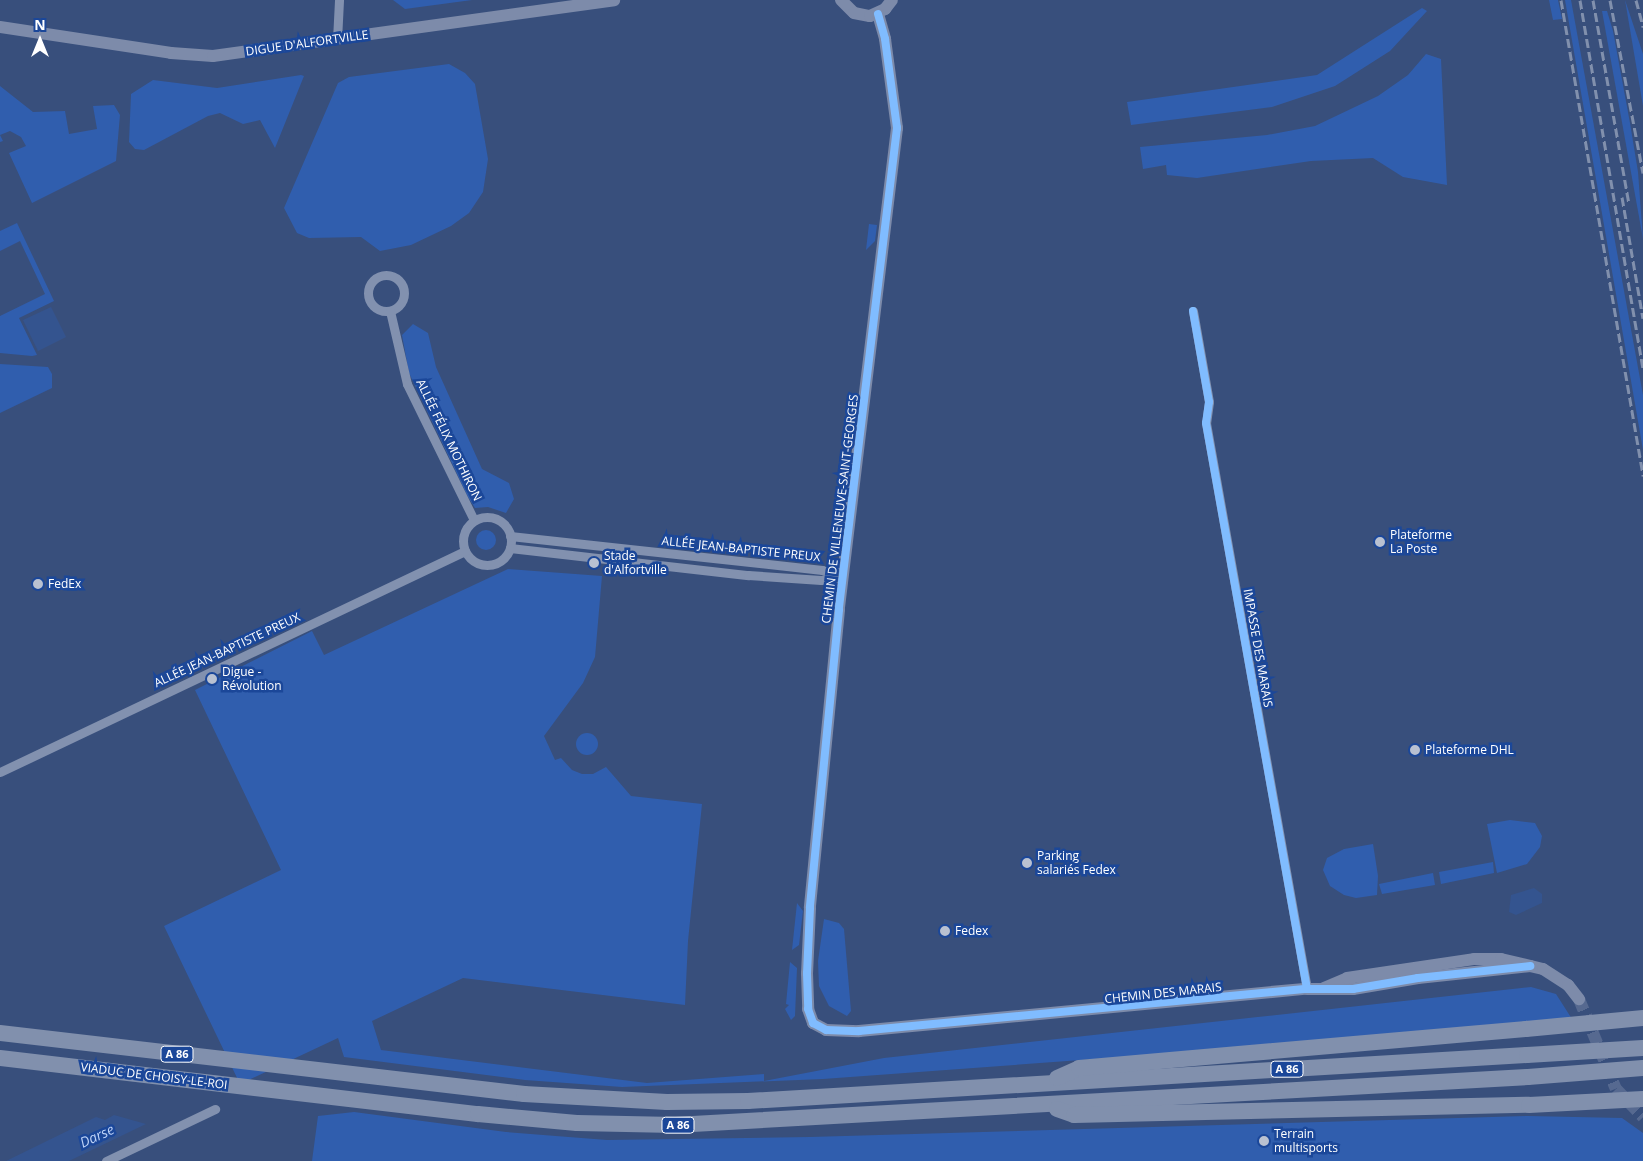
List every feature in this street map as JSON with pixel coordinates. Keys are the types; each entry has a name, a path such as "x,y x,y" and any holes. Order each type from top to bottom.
{"highway":[{"path":"1046,1082 1078,1068 1643,1018"},
{"name":"VIADUC DE CHOISY-LE-ROI","path":"0,1033 354,1076 524,1094 667,1102 748,1101 1046,1082"},
{"name":"A 86","path":"1046,1082 1643,1048"},
{"name":"VIADUC DE CHOISY-LE-ROI","path":"0,1058 308,1095 577,1123 675,1125 1048,1106"},
{"name":"A 86","path":"1048,1106 1528,1077 1643,1068"},
{"path":"1048,1106 1074,1115 1529,1106 1643,1099"}],"street":[{"path":"336,40 340,0"},
{"name":"DIGUE D'ALFORTVILLE","path":"0,27 213,56 614,0"},
{"path":"840,0 854,13 878,14 892,0"},
{"name":"CHEMIN DE VILLENEUVE-SAINT-GEORGES","path":"808,1009 810,908 843,578 897,128 885,39 878,14"},
{"path":"383,276 393,277 404,288 401,303 390,311 379,310 369,297 370,286 383,276"},
{"name":"ALLÉE FÉLIX MOTHIRON","path":"390,311 407,384 474,520"},
{"name":"IMPASSE DES MARAIS","path":"1193,312 1209,402 1206,423 1307,989"},
{"path":"484,516 500,520 510,536 510,548 501,561 485,565 470,559 464,551 462,538 474,520 484,516"},
{"name":"ALLÉE JEAN-BAPTISTE PREUX","path":"510,536 822,570 843,578"},
{"name":"ALLÉE JEAN-BAPTISTE PREUX","path":"510,548 748,575 821,580 843,578"},
{"name":"ALLÉE JEAN-BAPTISTE PREUX","path":"0,772 464,551"},
{"name":"CHEMIN DES MARAIS","path":"808,1009 818,1027 858,1031 1307,989 1353,989 1418,978 1530,966 1557,976 1579,999"},
{"path":"106,1161 215,1109"}],"shaded area":[{"path":"393,0 472,0 405,9"},
{"path":"1549,0 1558,0 1562,19 1553,20"},
{"path":"1565,0 1571,0 1643,395 1643,450"},
{"path":"1625,0 1643,54 1643,106"},
{"path":"1422,8 1427,11 1390,51 1335,86 1272,107 1131,125 1127,102 1317,75"},
{"path":"1602,11 1607,11 1613,31 1630,123 1638,172 1643,239"},
{"path":"1426,54 1441,59 1447,185 1403,177 1373,158 1311,161 1197,178 1167,175 1166,165 1143,169 1140,147 1267,135 1315,126 1378,96 1408,75"},
{"path":"449,64 465,73 475,84 488,159 483,192 469,213 451,226 411,245 380,251 361,237 309,238 297,233 284,208 338,83 349,77"},
{"path":"304,76 275,148 260,120 243,124 220,113 208,116 144,150 135,149 129,142 131,94 153,80 217,88"},
{"path":"0,86 33,112 65,111 69,134 97,129 93,106 114,105 120,115 116,161 32,203 9,153 26,146 21,137 10,131 0,135"},
{"path":"17,223 54,301 19,318 37,355 32,356 0,353 0,316 45,294 20,241 0,251 0,231"},
{"path":"869,224 877,225 875,241 866,250"},
{"path":"413,324 428,333 436,367 482,469 509,483 514,499 506,513 488,507 475,508 468,497 409,373 402,335"},
{"path":"0,364 48,367 52,374 52,388 0,413"},
{"path":"486,530 493,533 496,540 493,547 486,550 479,547 476,540 479,533"},
{"path":"508,569 602,576 595,657 583,683 544,736 555,760 561,758 572,770 582,774 593,774 606,767 631,796 702,804 688,941 685,1005 463,978 372,1021 381,1050 647,1083 764,1074 764,1081 884,1058 1531,987 1556,994 1572,1019 1367,1039 823,1079 622,1087 525,1080 344,1057 338,1038 240,1084 164,926 281,870 195,690 312,631 324,655"},
{"path":"587,733 595,736 598,744 595,752 587,755 579,752 576,744 579,736"},
{"path":"1510,820 1535,823 1542,836 1540,847 1527,864 1497,873 1487,824"},
{"path":"1373,844 1378,876 1377,895 1356,898 1344,895 1330,886 1323,870 1327,858 1344,849"},
{"path":"1493,862 1494,873 1441,884 1439,872"},
{"path":"1433,873 1435,885 1382,894 1379,884"},
{"path":"797,903 803,911 799,945 792,950"},
{"path":"824,919 839,923 844,929 851,1011 847,1016 829,1006 819,986 818,961"},
{"path":"790,962 797,968 795,1016 791,1020 785,1009 789,1005 786,1004"},
{"path":"354,1112 506,1132 607,1140 810,1137 1528,1116 1622,1118 1643,1133 1643,1161 312,1161 318,1116"}],"water":[{"path":"51,307 66,337 38,351 23,320"},
{"path":"1534,888 1542,894 1542,903 1516,915 1509,912 1511,895"},
{"name":"Darse","path":"114,1115 146,1124 69,1161 6,1161 96,1117 105,1120"}],"tunnel":[{"path":"1579,999 1616,1089 1643,1117"}],"railway":[{"path":"1561,0 1643,476"},
{"path":"1580,0 1643,370"},
{"path":"1593,0 1629,204"},
{"path":"1610,0 1643,173"},
{"path":"1636,0 1643,27"},
{"path":"1622,197 1643,318"}],"cycle path":[{"path":"878,14 885,39 897,128 839,610 810,908 807,973 808,1009 813,1023 826,1030 859,1031 1307,989 1353,989 1418,978 1530,966"},
{"path":"1193,311 1209,402 1206,423 1307,989"}],"place":[{"name":"Plateforme La Poste","path":"1380,542"},
{"name":"Stade d'Alfortville","path":"594,563"},
{"name":"FedEx","path":"38,584"},
{"name":"Digue - Révolution","path":"212,679"},
{"name":"Plateforme DHL","path":"1415,750"},
{"name":"Parking salariés Fedex","path":"1027,863"},
{"name":"Fedex","path":"945,931"},
{"name":"Terrain multisports","path":"1264,1141"}]}
